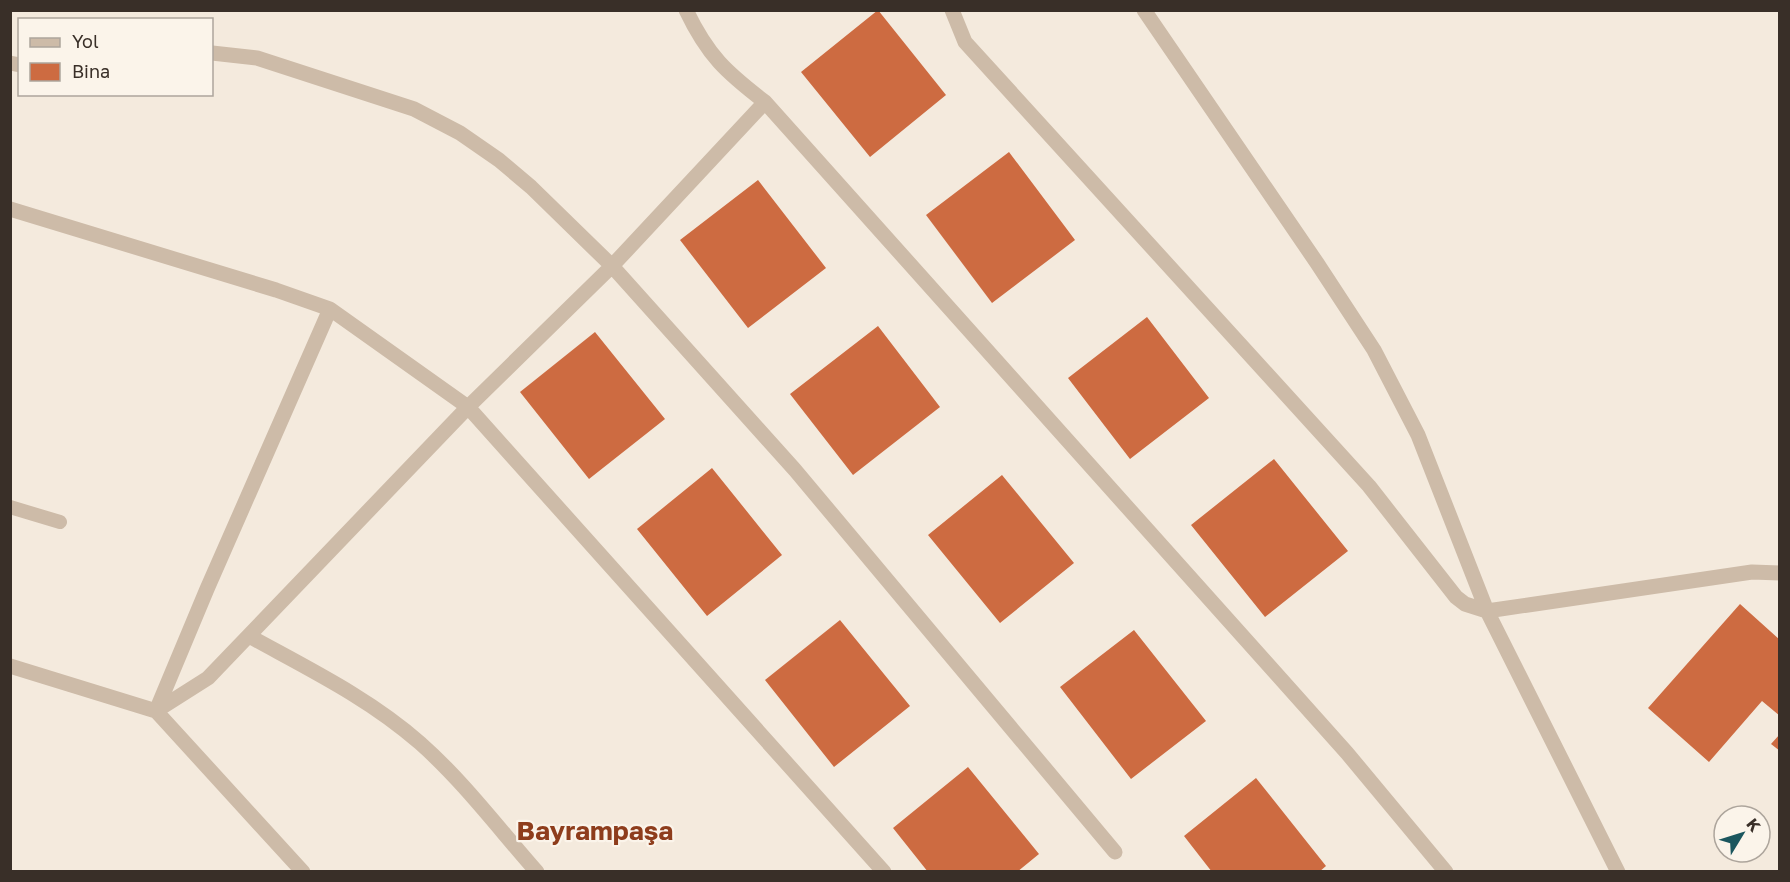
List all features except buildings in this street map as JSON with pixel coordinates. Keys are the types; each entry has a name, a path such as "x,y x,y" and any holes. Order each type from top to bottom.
{"street":[{"path":"686,10 698,36 713,57 734,78 765,102 1347,753 1446,872"},
{"path":"952,10 965,42 1369,486 1448,588 1465,604 1487,611 1752,572 1779,573"},
{"path":"1144,10 1374,350 1418,435 1487,611 1618,872"},
{"path":"213,53 257,58 414,110 460,133 499,160 531,187 612,266 795,470 1115,852"},
{"path":"156,711 208,678 468,407 612,266 765,102"},
{"path":"10,209 276,290 330,309 468,407 884,872"},
{"path":"156,711 207,588 330,309"},
{"path":"249,636 380,712 421,744 461,785 537,872"},
{"path":"10,666 156,711 303,872"}],"lane":[{"path":"10,507 60,522"}],"district":[{"name":"Bayrampaşa","path":"595,830"}]}
